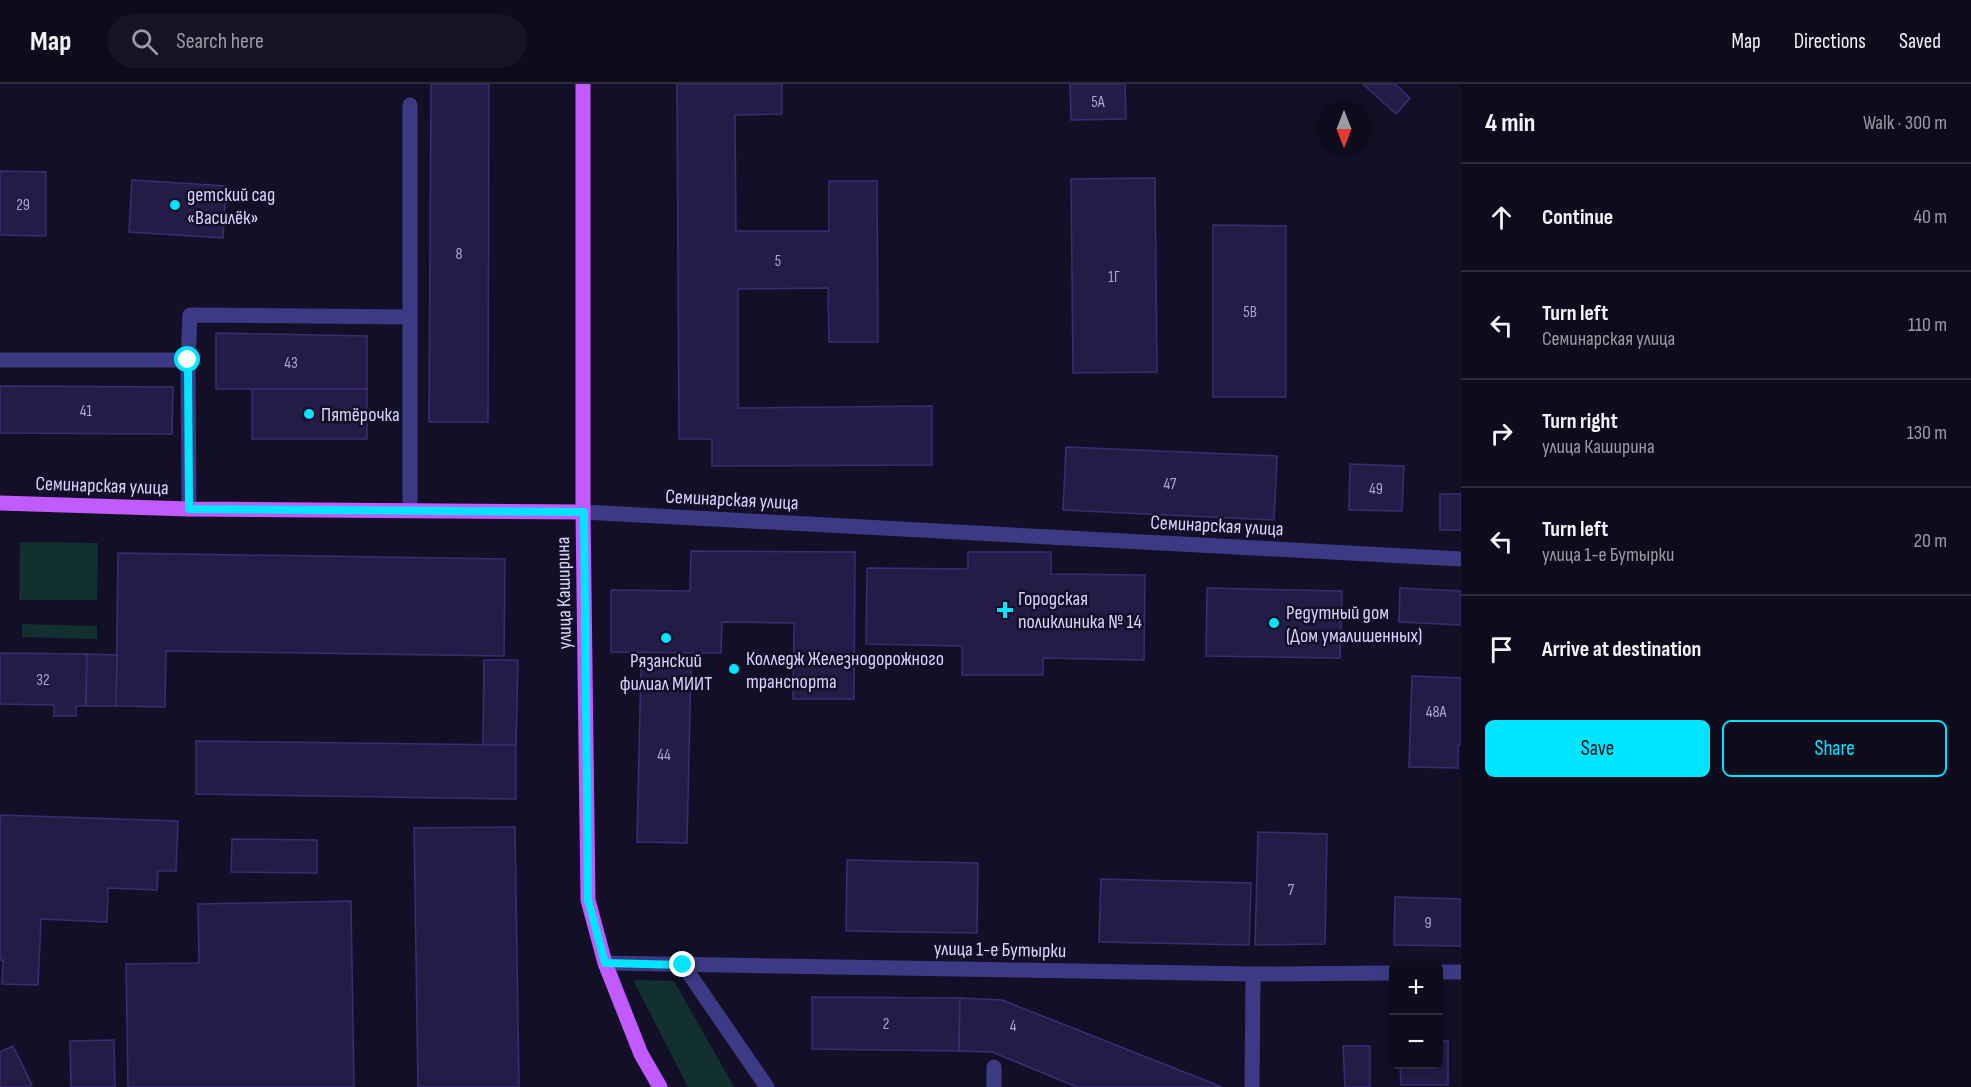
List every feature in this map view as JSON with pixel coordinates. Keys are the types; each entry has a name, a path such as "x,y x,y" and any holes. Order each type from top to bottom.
{"main road":[{"name":"улица Каширина","path":"584,84 584,512 588,900 605,963 641,1054 660,1087"},
{"name":"Семинарская улица","path":"0,503 189,509 584,512"}],"street":[{"path":"410,105 410,510"},
{"path":"189,509 190,315 410,317"},
{"path":"0,360 188,360"},
{"name":"Семинарская улица","path":"584,512 1461,559"},
{"name":"улица 1-е Бутырки","path":"605,963 1253,974 1389,973"},
{"path":"683,965 767,1087"},
{"path":"1443,972 1461,972"},
{"path":"1252,1087 1253,974"},
{"path":"994,1067 994,1087"}],"green space":[{"path":"20,542 98,543 97,600 19,600"},
{"path":"22,624 97,626 97,639 22,637"},
{"path":"633,980 674,981 734,1087 688,1087"}],"building":[{"path":"431,84 489,84 488,422 429,422"},
{"path":"677,84 782,84 782,114 735,115 736,231 829,231 829,181 877,181 878,342 829,342 828,288 738,289 738,408 932,406 932,465 712,466 712,439 679,439"},
{"path":"1070,84 1125,84 1126,119 1071,120"},
{"path":"1363,84 1395,84 1410,98 1396,114"},
{"path":"0,171 46,172 46,236 0,235"},
{"path":"1155,178 1157,372 1073,373 1071,179"},
{"path":"132,180 226,186 223,238 129,232"},
{"path":"1213,225 1286,226 1286,397 1213,397"},
{"path":"216,333 367,336 367,389 216,389"},
{"path":"0,386 173,387 172,434 0,433"},
{"name":"Пятёрочка","path":"252,389 367,389 367,439 252,439"},
{"path":"1066,447 1277,456 1274,520 1063,510"},
{"path":"1350,464 1404,466 1402,511 1349,510"},
{"path":"1440,494 1461,494 1461,530 1440,530"},
{"name":"Рязанский филиал МИИТ","path":"691,551 855,552 854,699 793,699 794,623 722,622 721,653 611,652 611,590 690,591"},
{"name":"Городская поликлиника № 14","path":"968,552 1051,552 1051,574 1145,575 1144,660 1043,658 1043,675 962,675 962,646 866,644 867,568 968,569"},
{"path":"118,553 505,559 504,656 166,651 165,707 116,706"},
{"name":"Редутный дом (Дом умалишенных)","path":"1207,588 1342,591 1340,658 1206,656"},
{"path":"1400,588 1461,591 1461,625 1399,622"},
{"path":"0,653 87,654 86,706 76,706 76,716 54,716 54,705 0,704"},
{"path":"87,654 117,655 116,706 86,706"},
{"path":"484,660 518,660 516,745 483,745"},
{"path":"641,665 691,666 687,843 637,842"},
{"path":"1412,676 1461,678 1461,745 1458,745 1458,768 1409,767"},
{"path":"196,741 516,745 516,799 196,794"},
{"path":"0,815 178,821 176,871 158,871 157,890 108,888 107,922 41,919 38,985 2,984"},
{"path":"515,827 519,1087 418,1087 414,828"},
{"path":"1258,832 1327,834 1325,944 1255,945"},
{"path":"232,839 317,840 317,873 231,872"},
{"path":"847,860 978,863 977,933 846,931"},
{"path":"1101,879 1251,883 1249,945 1099,942"},
{"path":"1395,897 1461,899 1461,946 1394,945"},
{"path":"351,901 354,1087 128,1087 126,964 199,963 198,904"},
{"path":"812,997 960,998 959,1051 812,1049"},
{"path":"960,998 1002,1000 1222,1087 1077,1087 992,1052 959,1051"},
{"path":"114,1040 115,1087 71,1087 70,1041"},
{"path":"1443,1041 1448,1041 1448,1085 1401,1085 1400,1069 1443,1069"},
{"path":"13,1046 32,1085 28,1087 0,1087 0,1052"},
{"path":"1343,1046 1370,1046 1370,1087 1345,1087"}],"place":[{"name":"детский сад «Василёк»","path":"175,205"},
{"name":"Пятёрочка","path":"309,414"},
{"name":"Городская поликлиника № 14","path":"1005,610"},
{"name":"Редутный дом (Дом умалишенных)","path":"1274,623"},
{"name":"Рязанский филиал МИИТ","path":"666,638"},
{"name":"Колледж Железнодорожного транспорта","path":"734,669"}],"route":[{"path":"188,360 189,509 584,512 588,900 605,963 683,965"}]}
